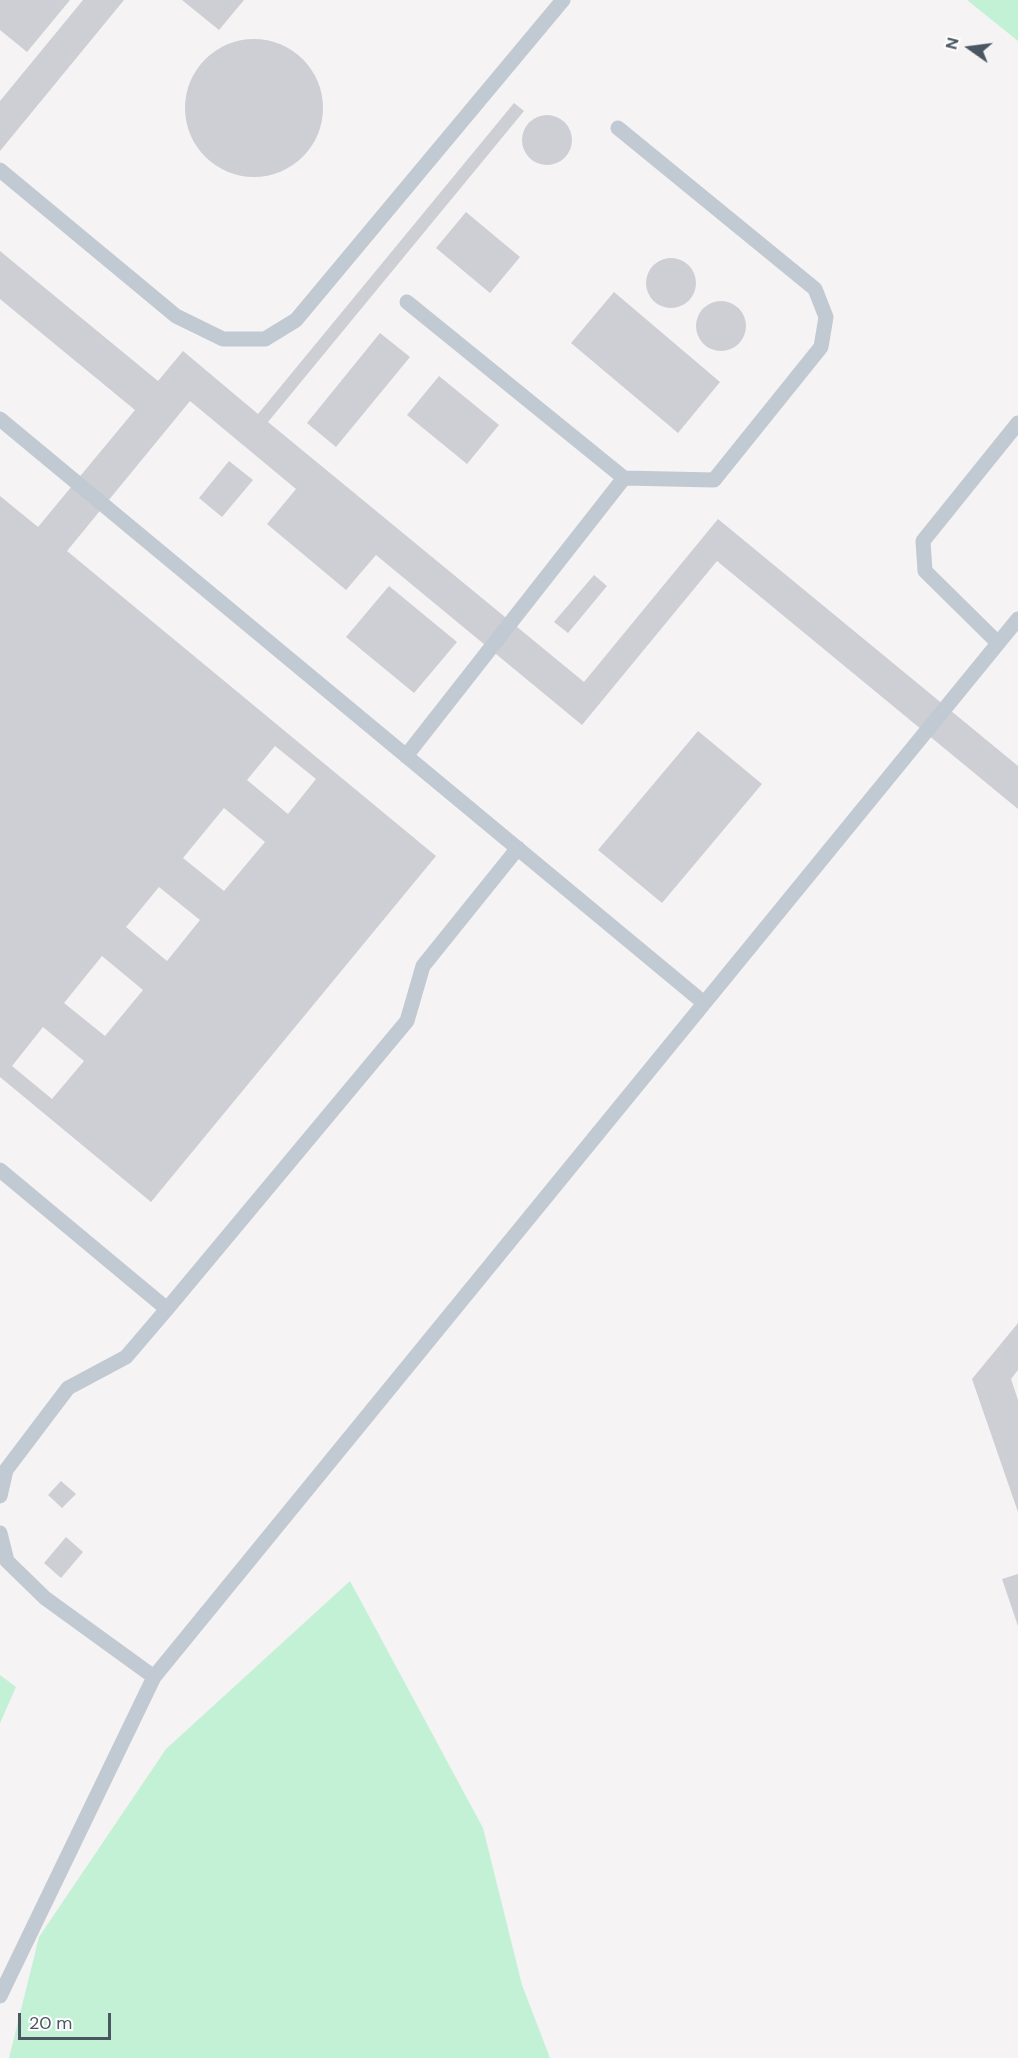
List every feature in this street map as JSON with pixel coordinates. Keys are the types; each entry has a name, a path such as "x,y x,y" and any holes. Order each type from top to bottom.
{"lane":[{"path":"0,170 176,316 223,339 265,339 296,320 563,0"},
{"path":"407,302 624,478 714,480 821,347 826,317 815,290 618,128"},
{"path":"0,419 704,1003"},
{"path":"998,643 925,571 923,541 1018,423"},
{"path":"406,756 624,478"},
{"path":"0,1996 154,1677 1018,619"},
{"path":"0,1496 6,1470 68,1388 126,1357 407,1021 423,966 518,848"},
{"path":"0,1170 168,1309"},
{"path":"0,1533 7,1561 45,1598 154,1677"}],"green space":[{"path":"967,0 1018,0 1018,41"},
{"path":"350,1581 483,1828 522,1985 550,2058 9,2058 39,1937 166,1749"},
{"path":"0,1675 16,1687 0,1723"}],"building":[{"path":"0,0 70,0 27,52 0,30"},
{"path":"83,0 124,0 0,151 0,101"},
{"path":"182,0 244,0 219,30"},
{"path":"254,39 280,44 303,59 318,82 323,108 318,134 303,157 280,172 254,177 228,172 205,157 190,134 185,108 190,82 205,59 228,44"},
{"path":"514,103 524,111 268,422 584,682 718,519 1018,766 1018,809 717,561 582,725 376,555 346,590 267,524 296,489 190,401 67,551 436,856 151,1202 0,1077 0,496 38,527 135,410 0,299 0,251 158,381 183,351 258,414","holes":["275,746 316,779 288,814 247,780","224,808 265,842 224,891 183,858","159,887 200,920 167,961 126,927","102,956 143,990 105,1036 64,1003","43,1027 84,1061 52,1099 12,1066"]},
{"path":"542,115 552,115 565,122 572,135 572,145 565,158 552,165 542,165 533,161 526,154 522,145 522,135 526,126 533,119"},
{"path":"466,212 520,257 490,293 436,248"},
{"path":"666,258 676,258 689,265 696,278 696,288 689,301 676,308 666,308 657,304 650,297 646,288 646,278 650,269 657,262"},
{"path":"614,292 720,382 678,433 571,343"},
{"path":"716,301 726,301 739,308 746,321 746,331 739,344 726,351 716,351 707,347 700,340 696,331 696,321 700,312 707,305"},
{"path":"380,333 410,357 336,447 307,423"},
{"path":"439,376 499,425 467,464 407,415"},
{"path":"229,461 253,480 222,517 199,498"},
{"path":"594,575 607,586 568,633 554,622"},
{"path":"389,586 457,642 414,693 346,637"},
{"path":"698,731 762,784 662,903 598,850"},
{"path":"1018,1323 1018,1370 1011,1379 1018,1400 1018,1512 972,1379"},
{"path":"61,1481 76,1494 62,1508 48,1495"},
{"path":"66,1537 83,1552 61,1578 44,1563"},
{"path":"1018,1574 1018,1626 1002,1579"}]}
